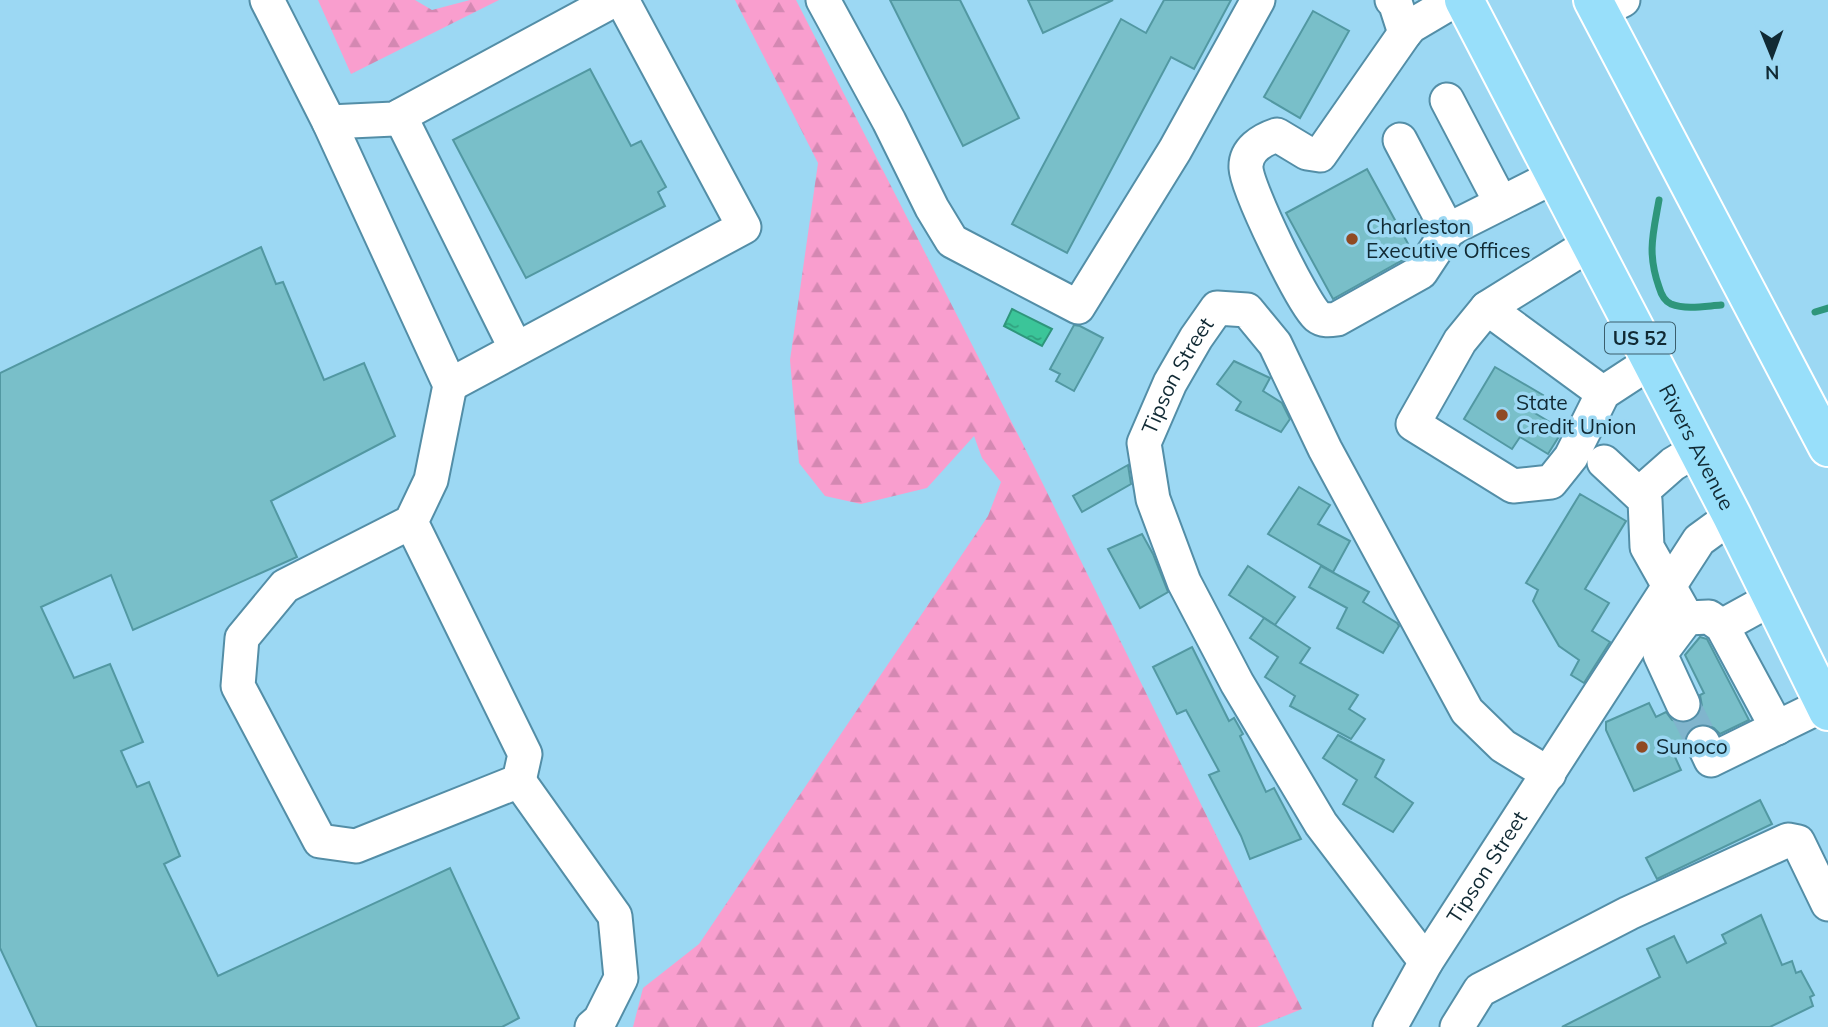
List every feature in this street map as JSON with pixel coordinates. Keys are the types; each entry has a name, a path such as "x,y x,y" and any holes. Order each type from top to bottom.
{"main road":[{"name":"Rivers Avenue","path":"1464,0 1698,449 1826,708"},
{"path":"1605,4 1828,447"}],"street":[{"path":"267,0 329,122 450,384 431,480 411,522 285,586 242,638 238,686 320,841 356,846 519,781"},
{"path":"329,122 394,119 614,0"},
{"path":"450,384 744,227 622,0"},
{"path":"823,0 889,121 932,208 952,240 1078,307 1175,150 1258,0"},
{"path":"1392,0 1405,33"},
{"path":"1455,0 1405,33 1320,155 1307,153 1277,135 1264,139 1250,152 1245,167 1253,194 1304,300 1319,318 1337,319 1421,272 1448,232 1555,176"},
{"path":"1447,100 1501,203"},
{"path":"400,116 516,349"},
{"path":"1400,140 1448,232"},
{"path":"1590,244 1488,308 1460,341 1413,424 1513,486 1551,482 1571,457 1603,393 1652,361"},
{"name":"Tipson Street","path":"1426,962 1321,824 1237,683 1184,582 1153,499 1144,443 1170,383 1217,308 1247,310 1275,344 1325,449 1467,711 1503,746 1549,774"},
{"path":"1488,308 1603,393"},
{"path":"1639,494 1673,464 1698,449"},
{"path":"1604,462 1645,500 1647,547 1687,618"},
{"name":"Tipson Street","path":"1390,1027 1426,962 1699,540 1732,516"},
{"path":"411,522 525,754 519,781 615,916 621,978 600,1020 592,1027"},
{"path":"1722,626 1773,598"},
{"path":"1687,618 1709,617 1722,626 1777,727"},
{"path":"1683,704 1660,654 1687,618"},
{"path":"1703,743 1711,760 1777,727 1826,708"},
{"path":"1457,1027 1480,990 1629,914 1788,840 1798,842 1828,904"}],"green space":[{"path":"318,0 415,0 432,10 470,0 499,0 351,74"},
{"path":"735,0 796,0 1037,472 1302,1009 1257,1027 633,1027 643,988 699,944 988,516 1001,482 982,458 974,436 927,488 861,504 825,496 799,463 790,360 818,163"}],"water":[{"path":"1012,309 1052,329 1042,346 1004,326"}],"building":[{"path":"890,0 960,0 1019,118 963,146"},
{"path":"1028,0 1113,0 1043,33"},
{"path":"1164,0 1231,0 1194,69 1171,57 1067,253 1012,224 1121,19 1146,33"},
{"path":"1313,11 1349,31 1300,118 1264,97"},
{"path":"590,69 631,146 641,141 666,187 658,192 665,206 526,278 453,140"},
{"name":"Charleston Executive Offices","path":"1367,169 1412,251 1408,257 1333,299 1286,213"},
{"path":"261,247 276,284 283,282 324,380 364,363 395,436 271,501 297,557 133,630 111,575 41,607 74,678 110,664 143,742 121,751 137,787 149,782 180,856 164,864 218,976 450,868 519,1018 502,1027 37,1027 0,948 0,373"},
{"path":"1074,325 1103,338 1074,391 1056,381 1060,374 1050,369"},
{"path":"1234,361 1270,378 1263,391 1282,403 1290,419 1281,432 1236,410 1241,402 1217,384"},
{"name":"State Credit Union","path":"1495,367 1543,395 1533,412 1563,430 1548,454 1520,437 1512,449 1464,419"},
{"path":"1128,465 1131,484 1082,512 1073,496"},
{"path":"1299,487 1330,505 1318,524 1350,541 1333,572 1268,534"},
{"path":"1580,494 1626,521 1585,589 1609,603 1592,631 1610,642 1584,683 1571,675 1579,660 1559,646 1533,601 1538,590 1526,583"},
{"path":"1142,534 1168,592 1140,608 1108,549"},
{"path":"1248,566 1295,597 1275,625 1229,595"},
{"path":"1321,566 1369,592 1363,602 1397,623 1399,626 1383,653 1337,628 1347,608 1309,587"},
{"path":"1264,618 1310,648 1300,663 1358,695 1349,709 1365,719 1351,739 1290,706 1295,696 1265,677 1278,657 1250,638"},
{"path":"1700,637 1707,639 1749,720 1720,734 1705,724 1694,726 1684,741 1686,751 1675,757 1681,770 1634,791 1606,730 1606,722 1649,703 1656,717 1666,712 1672,720 1682,723 1692,721 1698,716 1702,706 1700,695 1704,693 1685,655"},
{"path":"1192,647 1229,721 1234,718 1243,734 1240,736 1266,792 1274,788 1301,839 1250,859 1209,775 1219,771 1186,710 1177,714 1153,667"},
{"path":"1338,735 1384,760 1375,777 1413,803 1393,832 1343,804 1357,780 1323,758"},
{"path":"1760,800 1772,824 1657,879 1646,858"},
{"path":"1761,915 1782,965 1792,961 1796,973 1801,971 1814,995 1810,997 1813,1006 1770,1027 1562,1027 1660,977 1647,949 1674,936 1687,963 1726,943 1722,935"}],"waterway":[{"path":"1659,200 1652,253 1655,275 1663,297 1671,304 1683,307 1721,305"},
{"path":"1815,312 1828,308"}],"tunnel":[{"path":"1683,704 1703,743"}],"place":[{"name":"Charleston Executive Offices","path":"1352,239"},
{"name":"State Credit Union","path":"1502,415"},
{"name":"Sunoco","path":"1642,747"}]}
